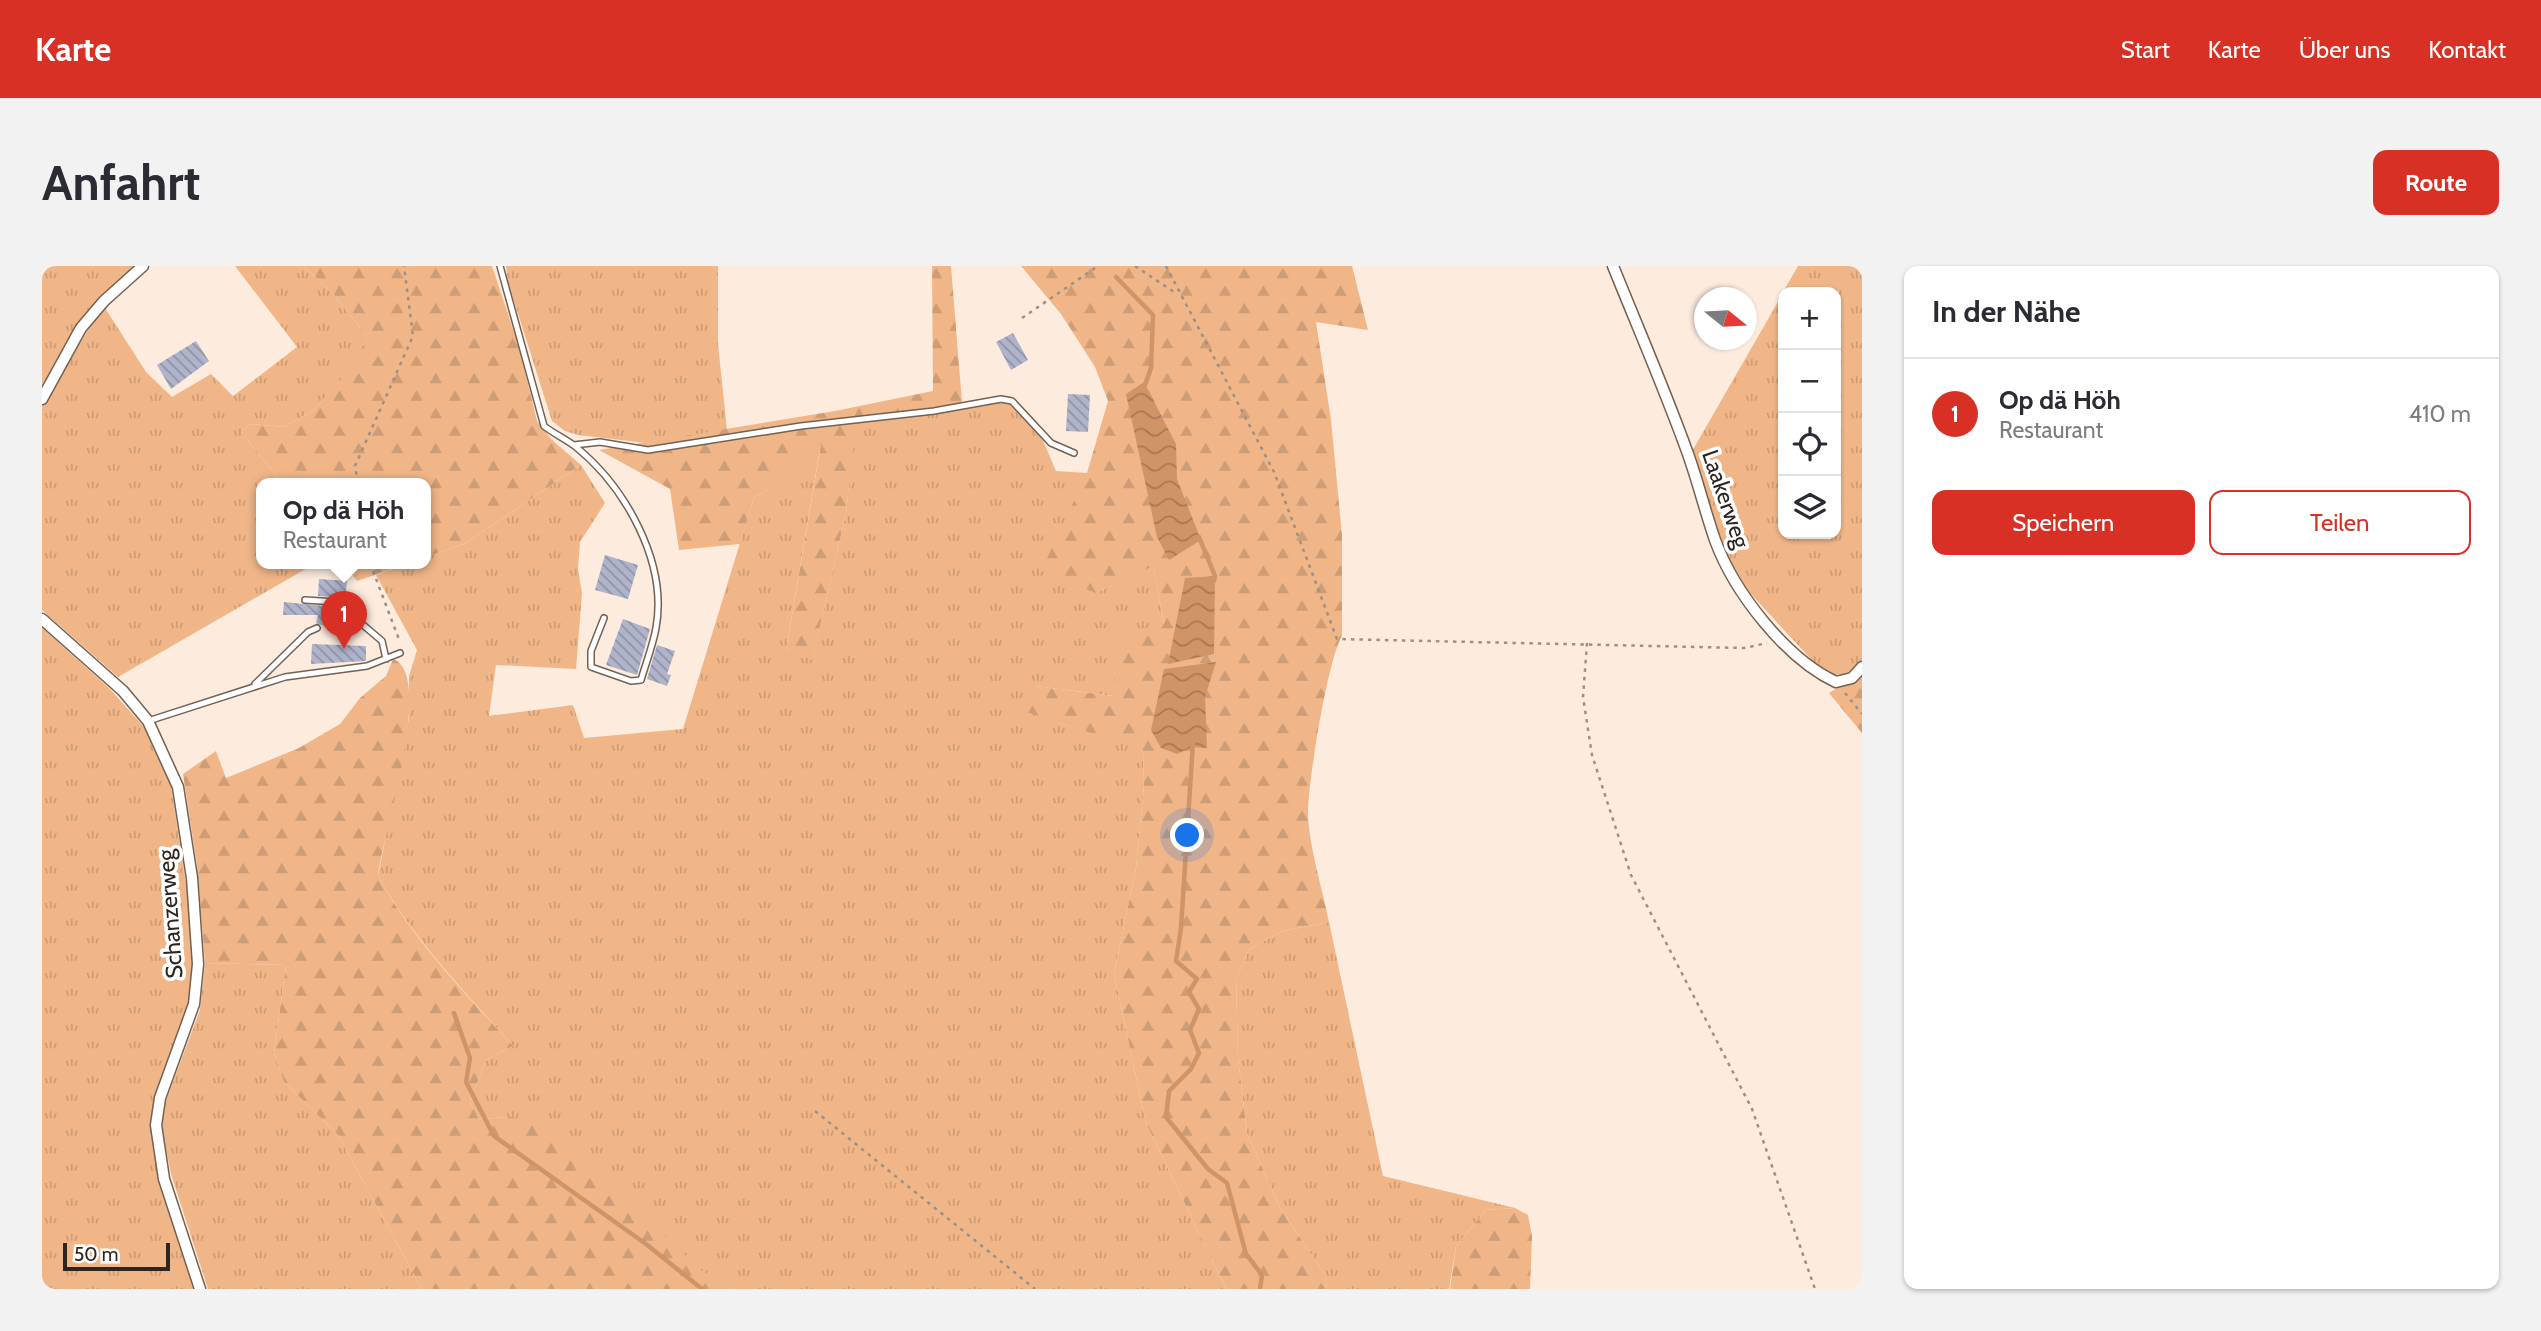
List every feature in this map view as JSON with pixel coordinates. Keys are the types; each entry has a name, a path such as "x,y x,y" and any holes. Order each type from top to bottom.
{"street":[{"path":"42,399 81,328 104,302 143,266"},
{"name":"Laakerweg","path":"1614,266 1688,454 1716,542 1739,589 1780,639 1820,675 1836,682"},
{"name":"Schanzerweg","path":"42,619 123,691 148,721 178,787 192,878 198,964 194,1004 160,1098 156,1125 164,1179 200,1289"},
{"path":"1836,682 1852,678 1862,667"}],"lane":[{"path":"500,266 544,426 575,445 615,487 631,508 649,554 656,596 656,626 641,680 631,681 591,667 592,651 604,618"},
{"path":"575,445 600,442 648,450 801,426 934,411 1001,399 1012,401 1051,443 1074,453"},
{"path":"305,600 336,602 382,641 386,659"},
{"path":"253,686 308,632 317,628"},
{"path":"148,721 285,677 367,666 400,653"}],"path":[{"path":"357,478 355,466 414,336 404,266"},
{"path":"1022,318 1098,266"},
{"path":"1135,266 1180,296"},
{"path":"1166,266 1274,472 1337,639 1744,648 1780,639"},
{"path":"372,569 400,638 400,653"},
{"path":"1587,643 1583,697 1592,755 1631,875 1752,1109 1815,1289"},
{"path":"1836,682 1862,714"},
{"path":"815,1111 1035,1289"}],"green space":[{"path":"42,266 137,266 107,292 42,391"},
{"path":"235,266 304,266 335,296 367,336 357,362 314,410 284,427 250,424 241,432 278,478 256,478 256,569 306,569 118,677 42,610 42,407 93,321 105,308 146,372 172,397 211,374 233,396 297,347"},
{"path":"304,266 492,266 520,350 537,421 552,440 581,465 464,544 431,555 431,478 278,478 241,432 250,424 284,427 314,410 356,362 367,336 335,296"},
{"path":"506,266 718,266 718,344 727,430 646,443 565,431 552,421 508,282"},
{"path":"932,266 951,266 962,403 937,410 856,421 846,514 812,660 786,650 821,444 764,493 754,497 740,544 679,550 670,489 599,450 835,411 933,391"},
{"path":"1021,266 1352,266 1368,330 1316,322 1331,420 1342,535 1342,636 1336,649 1319,723 1308,816 1329,922 1283,931 1249,949 1236,979 1238,1058 1247,1133 1280,1208 1325,1275 1327,1289 1226,1289 1146,1123 1114,974 1136,868 1144,785 1143,750 1020,710 1035,686 1114,696 1115,639 1164,623 1153,566 1096,593 1041,571 1087,473 1108,401 1095,367 1061,314"},
{"path":"1798,266 1862,266 1862,659 1854,668 1841,674 1823,672 1736,578 1719,541 1691,453 1750,350 1757,350 1757,338 1778,302 1778,539 1841,539 1841,287 1786,287"},
{"path":"1008,402 1042,438 1056,471 1088,473 1096,593 1153,565 1164,624 1114,696 1035,686 1057,722 1143,749 1144,785 1136,868 1114,974 1146,1123 1226,1289 732,1289 701,1271 511,1117 479,1119 470,1102 486,1060 513,1046 423,943 378,876 409,718 409,676 417,650 376,575 392,569 431,569 431,555 464,544 581,465 605,503 580,542 578,569 582,593 576,669 496,665 489,716 573,705 584,738 683,729 754,497 764,493 821,443 786,650 812,659 846,514 855,423"},
{"path":"348,569 392,569 357,581"},
{"path":"42,628 109,688 144,727 170,779 188,897 194,962 189,1005 157,1094 159,1180 194,1289 42,1289"},
{"path":"393,659 405,671 409,694 408,725 378,876 423,944 513,1046 486,1060 470,1102 479,1119 511,1117 547,1125 701,1270 732,1289 422,1289 338,1135 284,1082 274,1053 286,965 205,963 197,865 183,774 216,751 226,778 299,748 340,724 360,698 386,676"},
{"path":"1862,673 1862,733 1829,693"},
{"path":"1329,922 1383,1176 1515,1208 1486,1210 1456,1246 1449,1289 1327,1289 1325,1275 1280,1208 1247,1133 1238,1058 1236,979 1249,949 1283,931"},
{"path":"205,963 286,965 274,1053 284,1082 338,1135 422,1289 208,1289 171,1174 162,1130 165,1103 200,1010"},
{"path":"1515,1208 1528,1215 1532,1236 1530,1289 1450,1289 1456,1246 1486,1210"}],"water":[{"path":"1144,382 1176,444 1177,479 1201,540 1169,560 1157,537 1126,394"},
{"path":"1215,576 1214,654 1168,664 1185,578"},
{"path":"1216,662 1205,697 1207,748 1192,747 1177,754 1161,748 1151,730 1164,669"}],"building":[{"path":"1013,333 1028,360 1011,370 996,342"},
{"path":"196,341 209,361 171,389 157,365"},
{"path":"1068,394 1090,395 1088,432 1066,431"},
{"path":"605,555 638,565 628,599 595,590"},
{"path":"319,579 347,581 345,603 337,597 318,596"},
{"path":"284,602 334,607 345,616 340,632 316,623 318,615 283,615"},
{"path":"623,619 650,629 637,675 606,665"},
{"path":"312,644 366,646 366,661 311,664"},
{"path":"657,645 675,651 667,674 671,675 667,686 647,679"}],"waterway":[{"path":"1116,277 1153,315 1151,368 1145,385"},
{"path":"1199,537 1215,576 1214,581"},
{"path":"1193,742 1181,928 1176,961 1197,979 1189,992 1199,1009 1190,1030 1199,1053 1191,1069 1169,1091 1166,1117 1208,1169 1227,1183 1246,1254 1262,1275 1260,1289"},
{"path":"454,1013 470,1058 466,1082 494,1136 646,1244 702,1289"}],"place":[{"name":"Op dä Höh","path":"344,649"}]}
